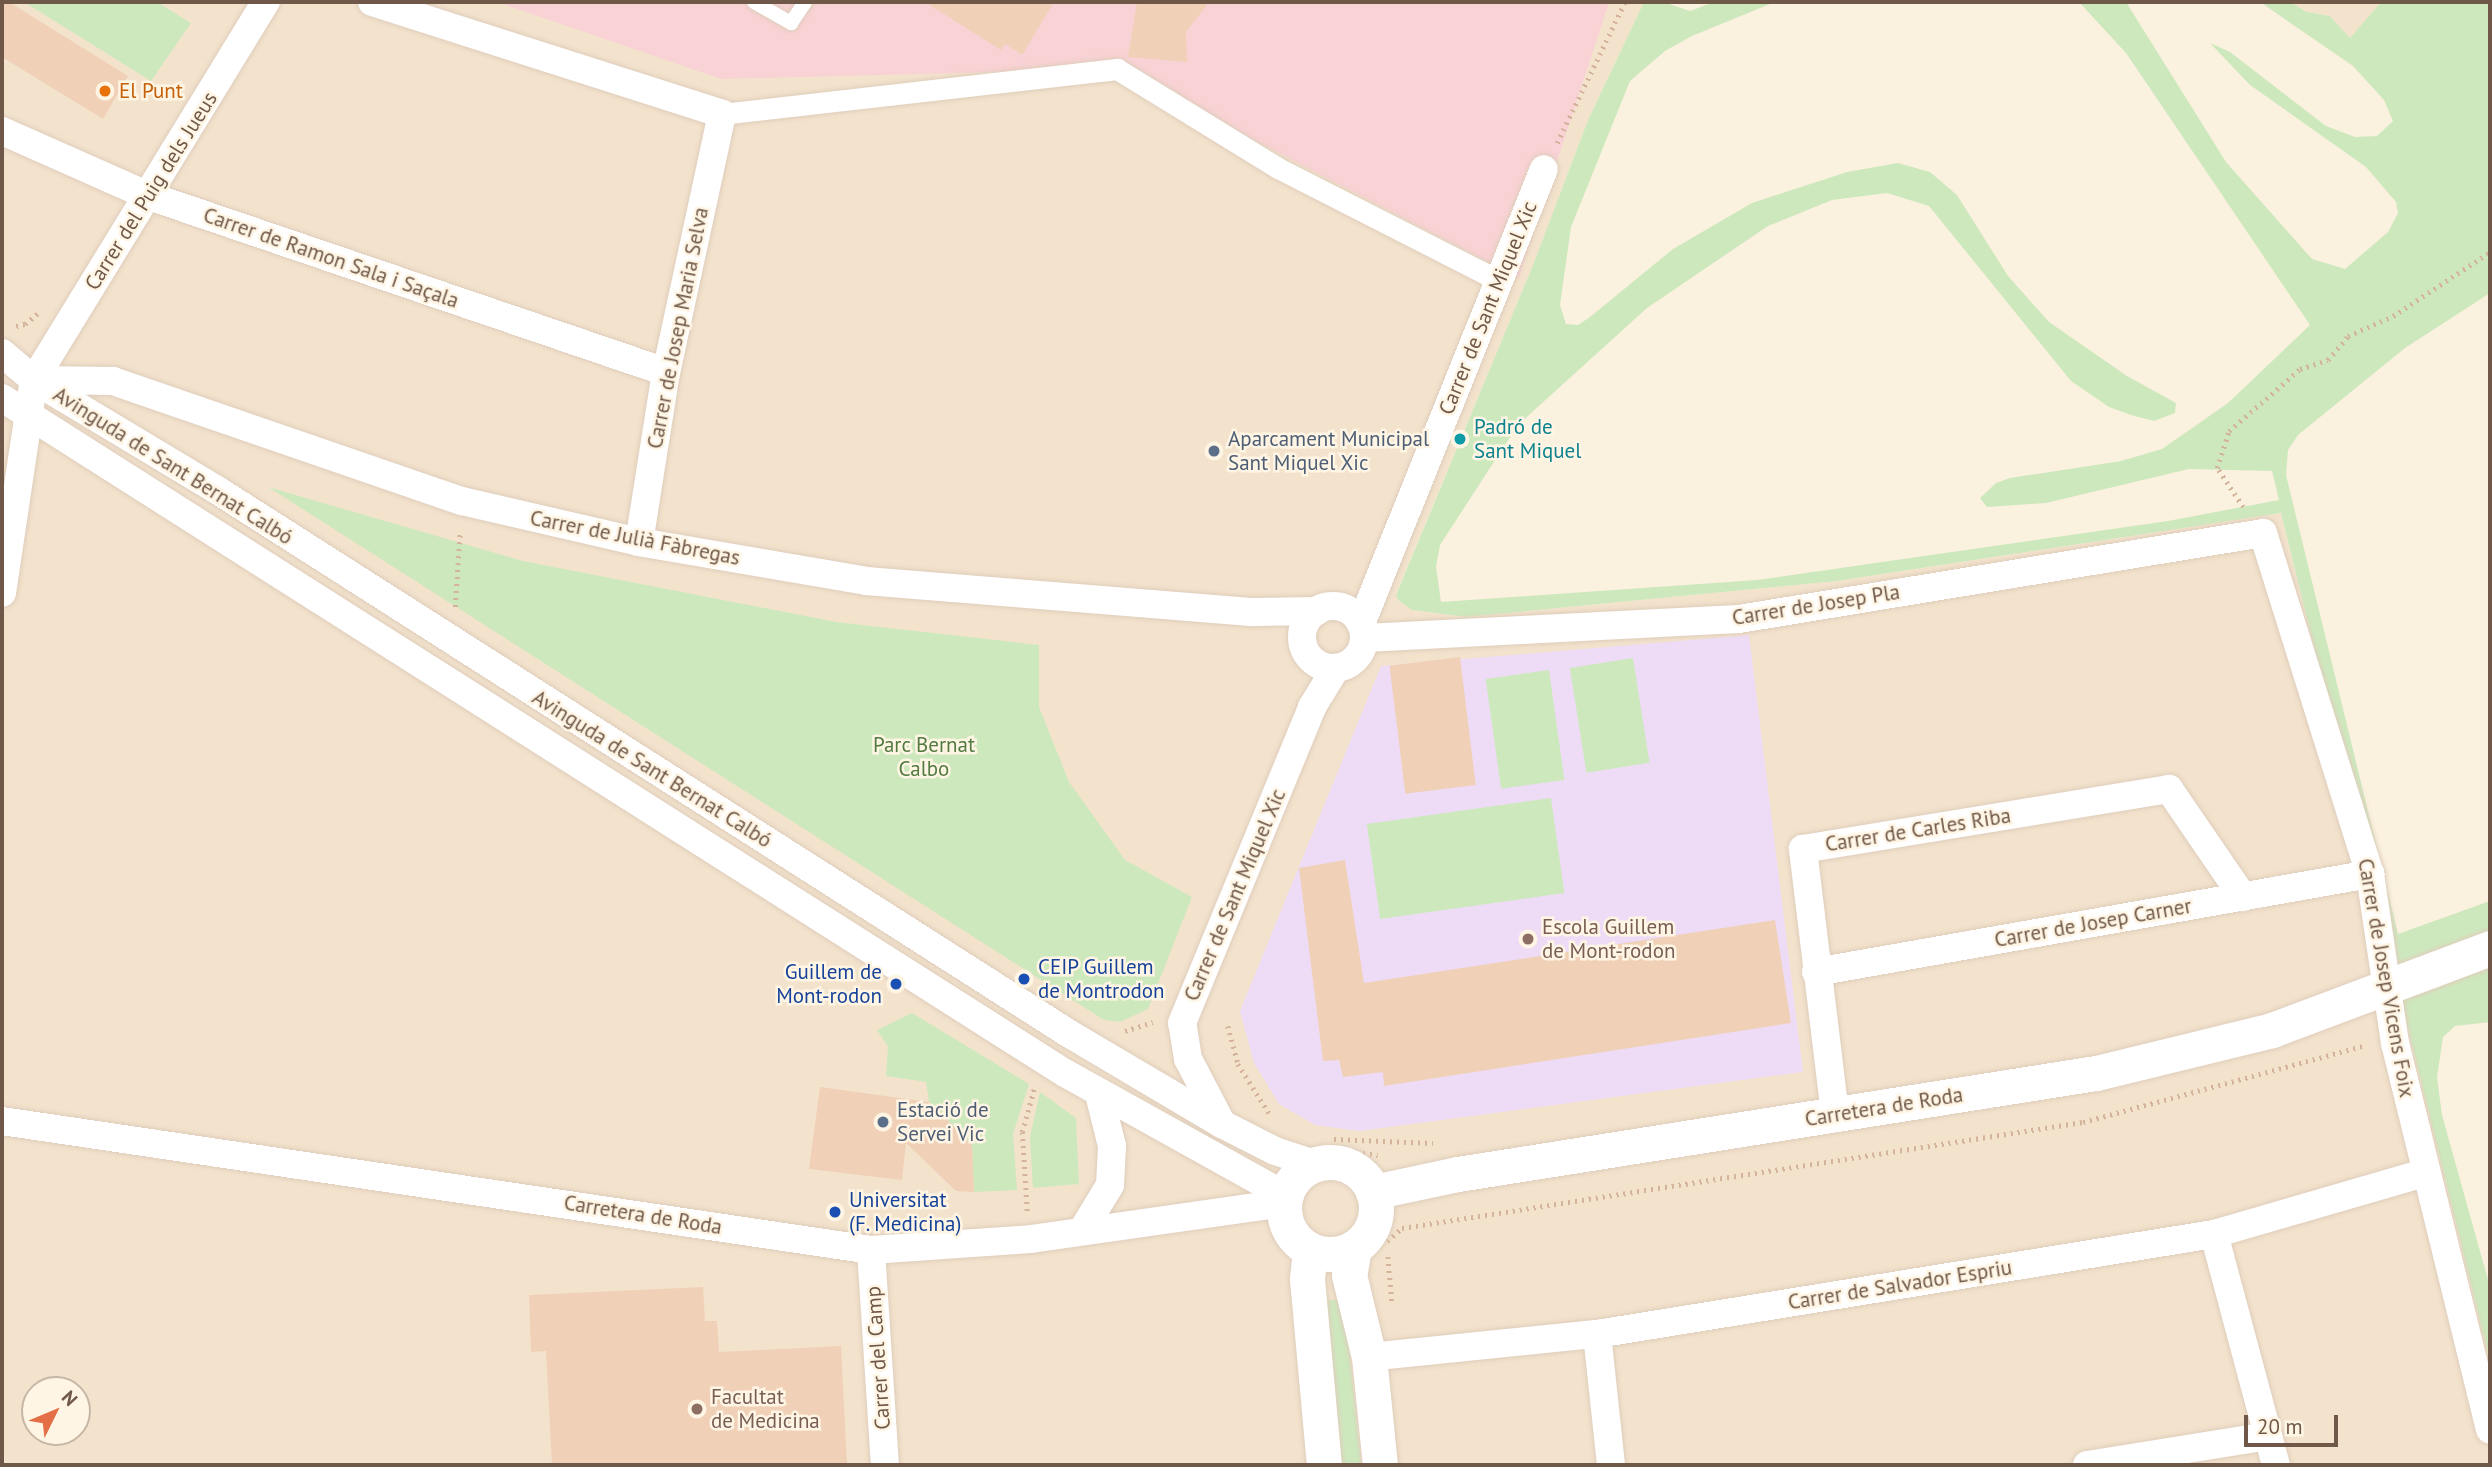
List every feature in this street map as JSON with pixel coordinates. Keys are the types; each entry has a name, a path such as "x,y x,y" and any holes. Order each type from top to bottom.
{"street":[{"name":"Carrer del Puig dels Jueus","path":"34,380 149,197 266,2"},
{"path":"372,2 722,114 1117,69 1278,168 1500,281"},
{"name":"Carrer de Josep Maria Selva","path":"639,542 666,372 722,114"},
{"name":"Carrer de Ramon Sala i Saçala","path":"2,131 149,197 666,372"},
{"name":"Carrer de Sant Miquel Xic","path":"1362,631 1383,563 1544,169"},
{"name":"Avinguda de Sant Bernat Calbó","path":"4,340 34,380 217,490 1068,1033 1222,1124 1275,1151 1326,1151"},
{"path":"2,593 34,380"},
{"name":"Carrer de Julià Fàbregas","path":"34,380 113,381 462,501 639,542 866,581 1254,612 1325,609"},
{"name":"Avinguda de Sant Bernat Calbó","path":"2,398 30,413 1099,1094 1285,1199"},
{"name":"Carrer de Josep Pla","path":"1362,631 1739,619 2258,533"},
{"name":"Carrer de Josep Vicens Foix","path":"2258,533 2370,874 2395,1042 2424,1173 2490,1429"},
{"name":"Carrer de Sant Miquel Xic","path":"1325,609 1383,563"},
{"path":"1254,612 1306,652 1314,662 1336,668 1356,659 1362,631 1349,611 1325,609 1303,630 1306,652"},
{"name":"Carrer de Sant Miquel Xic","path":"1222,1124 1188,1059 1182,1023 1312,708 1336,668"},
{"name":"Carrer de Carles Riba","path":"1835,1114 1803,849 2169,789 2243,897"},
{"name":"Carrer de Josep Carner","path":"1816,972 2370,874"},
{"name":"Carretera de Roda","path":"1373,1192 1458,1174 2096,1073 2272,1030 2490,948"},
{"path":"1082,1231 1110,1185 1111,1146 1099,1094"},
{"name":"Carretera de Roda","path":"2,1121 871,1250 1031,1240 1285,1199"},
{"path":"1370,1245 1336,1255 1310,1250 1288,1228 1285,1199 1298,1175 1326,1151 1333,1162 1355,1169 1373,1192 1374,1224 1370,1245 1349,1275 1369,1357 1380,1465"},
{"name":"Carrer de Salvador Espriu","path":"1369,1357 1597,1334 2214,1234 2424,1173"},
{"path":"2214,1234 2276,1465"},
{"name":"Carrer del Camp","path":"871,1250 885,1465"},
{"path":"1310,1250 1307,1279 1324,1465"},
{"path":"1597,1334 1611,1465"},
{"path":"2087,1465 2268,1436"}],"lane":[{"path":"754,2 791,23 805,2"}],"path":[{"path":"1544,169 1625,2"},
{"path":"2258,533 2217,468 2229,431 2300,369 2328,360 2348,336 2393,316 2490,252"},
{"path":"4,340 41,310"},
{"path":"455,614 462,501"},
{"name":"Carrer de Sant Miquel Xic","path":"1113,1032 1160,1018"},
{"path":"1228,1026 1238,1064 1269,1112 1278,1118"},
{"path":"1370,1245 1402,1228 2083,1122 2206,1092 2355,1046 2395,1042"},
{"path":"1031,1240 1022,1132 1036,1085 1045,1090"},
{"path":"1326,1151 1441,1143"},
{"path":"1326,1151 1384,1155"},
{"path":"1027,1209 1039,1208"}],"shaded area":[{"path":"2,2 1644,2 1588,120 1533,265 1396,594 1398,600 1412,610 1466,617 1837,581 2281,513 2490,1362 2490,1465 2,1465"},
{"path":"497,2 1609,2 1519,278 1117,69 721,79"},
{"path":"2290,2 2381,2 2350,38 2330,16 2307,12"},
{"name":"Escola Guillem de Mont-rodon","path":"1749,635 1803,1072 1359,1131 1315,1125 1279,1104 1254,1063 1240,1011 1381,666"}],"green space":[{"path":"24,2 157,2 191,23 151,81"},
{"path":"1644,2 1663,2 1690,11 1714,2 1775,2 1692,36 1665,51 1630,81 1571,227 1560,305 1566,324 1578,325 1673,249 1752,203 1847,172 1898,163 1930,172 1957,195 2008,276 2049,322 2127,376 2176,403 2175,413 2154,421 2131,415 2109,407 2071,381 1929,206 1887,193 1832,200 1768,226 1647,308 1518,425 1440,545 1436,567 1441,602 1757,580 2168,521 2279,500 2272,471 2189,469 2046,503 1987,507 1980,498 1996,483 2010,478 2121,461 2162,449 2228,403 2310,325 2126,53 2079,2 2126,2 2226,162 2312,259 2345,269 2388,232 2398,213 2396,202 2366,167 2250,85 2210,43 2230,52 2326,126 2355,137 2377,136 2393,121 2384,100 2353,66 2260,2 2290,2 2307,12 2330,16 2350,38 2381,2 2490,2 2490,293 2405,348 2298,435 2288,450 2286,475 2398,934 2490,901 2490,1022 2455,1026 2443,1037 2437,1077 2442,1115 2490,1287 2490,1362 2281,513 1837,581 1466,617 1412,610 1398,600 1396,595 1533,265 1588,120"},
{"name":"Parc Bernat Calbo","path":"268,487 523,561 836,622 1039,645 1039,707 1069,782 1125,860 1192,897 1148,1009 1120,1022 1104,1020"},
{"path":"1633,658 1650,763 1586,773 1570,668"},
{"path":"1549,670 1564,780 1501,789 1486,679"},
{"path":"1551,798 1564,893 1380,919 1367,824"},
{"path":"912,1013 1029,1084 1013,1134 1017,1190 974,1192 972,1145 929,1102 926,1082 886,1076 888,1046 877,1030"},
{"path":"1040,1092 1076,1118 1079,1184 1033,1188 1030,1137"},
{"path":"1344,1299 1361,1465 1341,1465 1324,1301"}],"building":[{"path":"2,2 9,2 128,76 103,119 2,57"},
{"path":"925,2 1054,2 1022,55 1005,44 1001,50"},
{"path":"1137,2 1209,2 1186,32 1187,62 1128,57"},
{"path":"1460,657 1476,785 1405,794 1390,666"},
{"path":"1345,860 1364,983 1775,920 1791,1023 1384,1086 1383,1072 1343,1077 1339,1060 1323,1061 1299,868"},
{"name":"Estació de Servei Vic","path":"820,1087 929,1102 972,1145 974,1192 956,1191 906,1143 902,1180 809,1169"},
{"name":"Facultat de Medicina","path":"703,1287 705,1321 717,1321 719,1352 841,1346 847,1465 552,1465 546,1351 531,1352 529,1295"}],"place":[{"name":"El Punt","path":"105,91"},
{"name":"Padró de Sant Miquel","path":"1460,439"},
{"name":"Aparcament Municipal Sant Miquel Xic","path":"1214,451"},
{"name":"Escola Guillem de Mont-rodon","path":"1528,939"},
{"name":"CEIP Guillem de Montrodon","path":"1024,979"},
{"name":"Guillem de Mont-rodon","path":"896,984"},
{"name":"Estació de Servei Vic","path":"883,1122"},
{"name":"Universitat (F. Medicina)","path":"835,1212"},
{"name":"Facultat de Medicina","path":"697,1409"}]}
